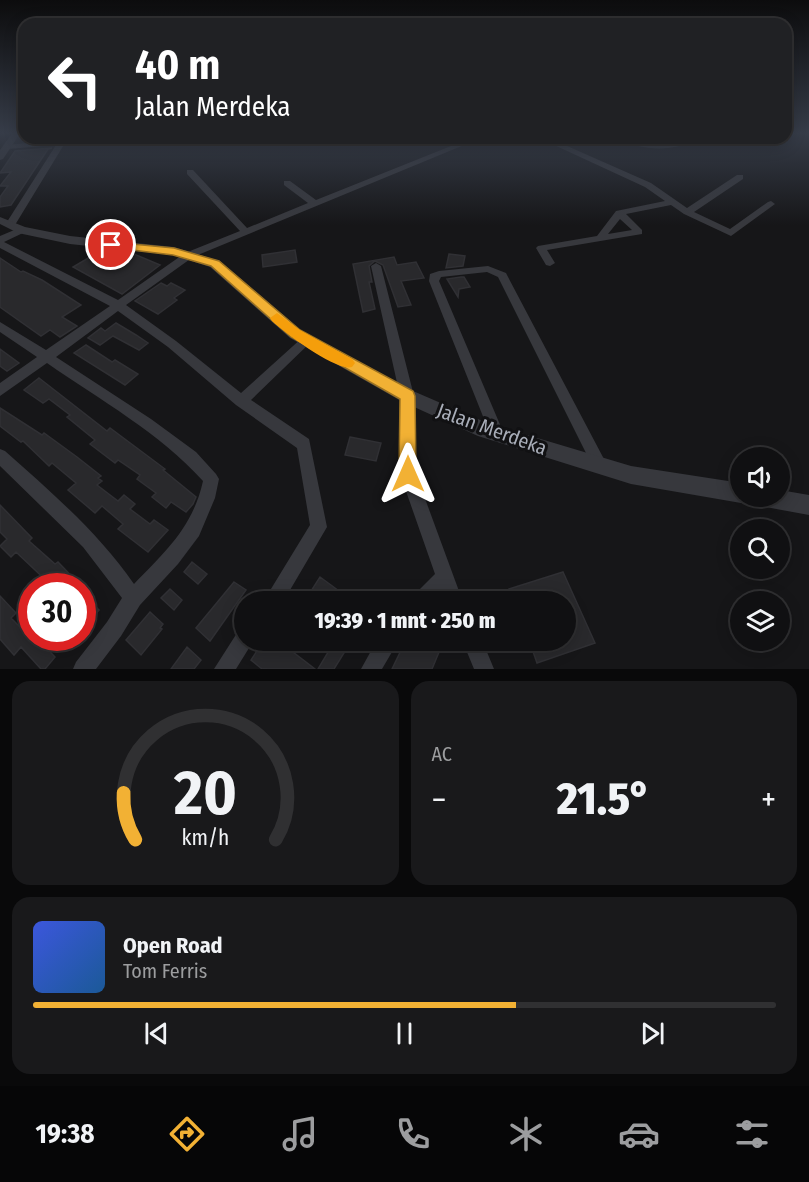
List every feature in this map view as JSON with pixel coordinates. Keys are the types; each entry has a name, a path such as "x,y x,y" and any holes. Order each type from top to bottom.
{"street":[{"path":"48,163 0,242 119,306 172,344 241,401 304,444 319,527 279,591"},
{"path":"0,390 189,255 415,163"},
{"path":"599,163 648,185 687,212 731,233 771,204"},
{"path":"190,172 246,232"},
{"path":"687,212 740,177"},
{"path":"287,183 315,204"},
{"path":"600,239 619,213 672,202"},
{"path":"550,263 541,248 639,232 619,213"},
{"name":"Jalan Merdeka","path":"10,225 70,240 189,255 215,264 295,334 407,396 497,434 600,466 631,475 730,491"},
{"path":"376,266 407,396 408,474 450,591"},
{"path":"497,434 434,281 434,276 439,274 488,268 502,275 600,466"},
{"path":"0,326 146,423 191,457 211,478 208,501 192,534 133,598 114,629 83,669"},
{"path":"241,401 307,340"},
{"path":"0,456 44,496 119,575 133,598"},
{"path":"790,502 809,505"},
{"path":"431,591 444,577"},
{"path":"224,669 236,651"},
{"path":"371,669 382,651"},
{"path":"477,651 484,669"}],"building":[{"path":"7,163 39,163 11,205 0,207 0,197 8,186 0,186 11,172 0,173"},
{"path":"295,250 297,262 263,267 262,255"},
{"path":"95,254 117,265 134,254 160,265 122,294 73,267"},
{"path":"449,254 465,256 463,266 446,268"},
{"path":"394,257 397,265 416,262 424,278 401,281 411,305 398,307 383,265 375,261 369,266 372,282 369,282 375,309 363,312 353,264"},
{"path":"0,258 21,272 42,280 81,305 62,317 77,326 60,337 50,330 41,336 0,307"},
{"path":"464,277 470,287 459,289 458,297 447,279"},
{"path":"161,283 167,286 171,283 185,290 174,298 177,300 158,314 135,301"},
{"path":"116,323 148,343 139,350 113,336 100,345 88,338 101,328 105,331"},
{"path":"86,345 112,362 115,360 138,374 125,385 74,353"},
{"path":"0,349 19,363 7,371 0,366"},
{"path":"39,378 107,431 110,428 165,469 163,470 196,497 193,504 186,512 171,502 166,508 152,497 156,493 137,479 140,475 118,460 115,463 90,444 95,440 67,417 70,415 49,399 43,403 24,390"},
{"path":"0,408 42,435 44,433 77,457 101,476 98,478 102,481 97,485 118,501 124,495 135,504 130,509 150,524 154,520 168,530 148,552 118,529 123,524 102,506 95,513 68,490 76,483 52,463 49,466 23,441 21,442 0,426"},
{"path":"350,437 381,443 376,461 345,455"},
{"path":"0,505 32,538 29,541 55,564 58,562 69,573 38,573 16,552 11,557 0,546 7,539 0,532"},
{"path":"192,562 207,574 198,584 184,572"},
{"path":"563,572 572,591 510,591 509,589"},
{"path":"320,577 339,591 311,591"},
{"path":"234,582 246,590 234,591 234,607 210,641 196,628"},
{"path":"170,589 182,600 174,610 161,598"},
{"path":"0,596 16,613 11,618 18,625 18,650 14,655 0,639"},
{"path":"576,601 595,643 576,650"},
{"path":"150,612 163,624 160,628 162,629 141,655 126,640"},
{"path":"187,647 201,660 194,669 171,669"},
{"path":"25,651 49,651 55,657 45,669 41,669"},
{"path":"257,651 294,651 315,669 262,669 251,660"},
{"path":"329,651 344,653 334,669 318,669"},
{"path":"401,651 439,651 432,669 392,669"},
{"path":"533,651 572,651 537,663"}],"slow traffic":[{"path":"277,318 295,334 347,363"}],"route":[{"path":"111,245 174,251 215,264 295,334 407,396 408,474"}]}
